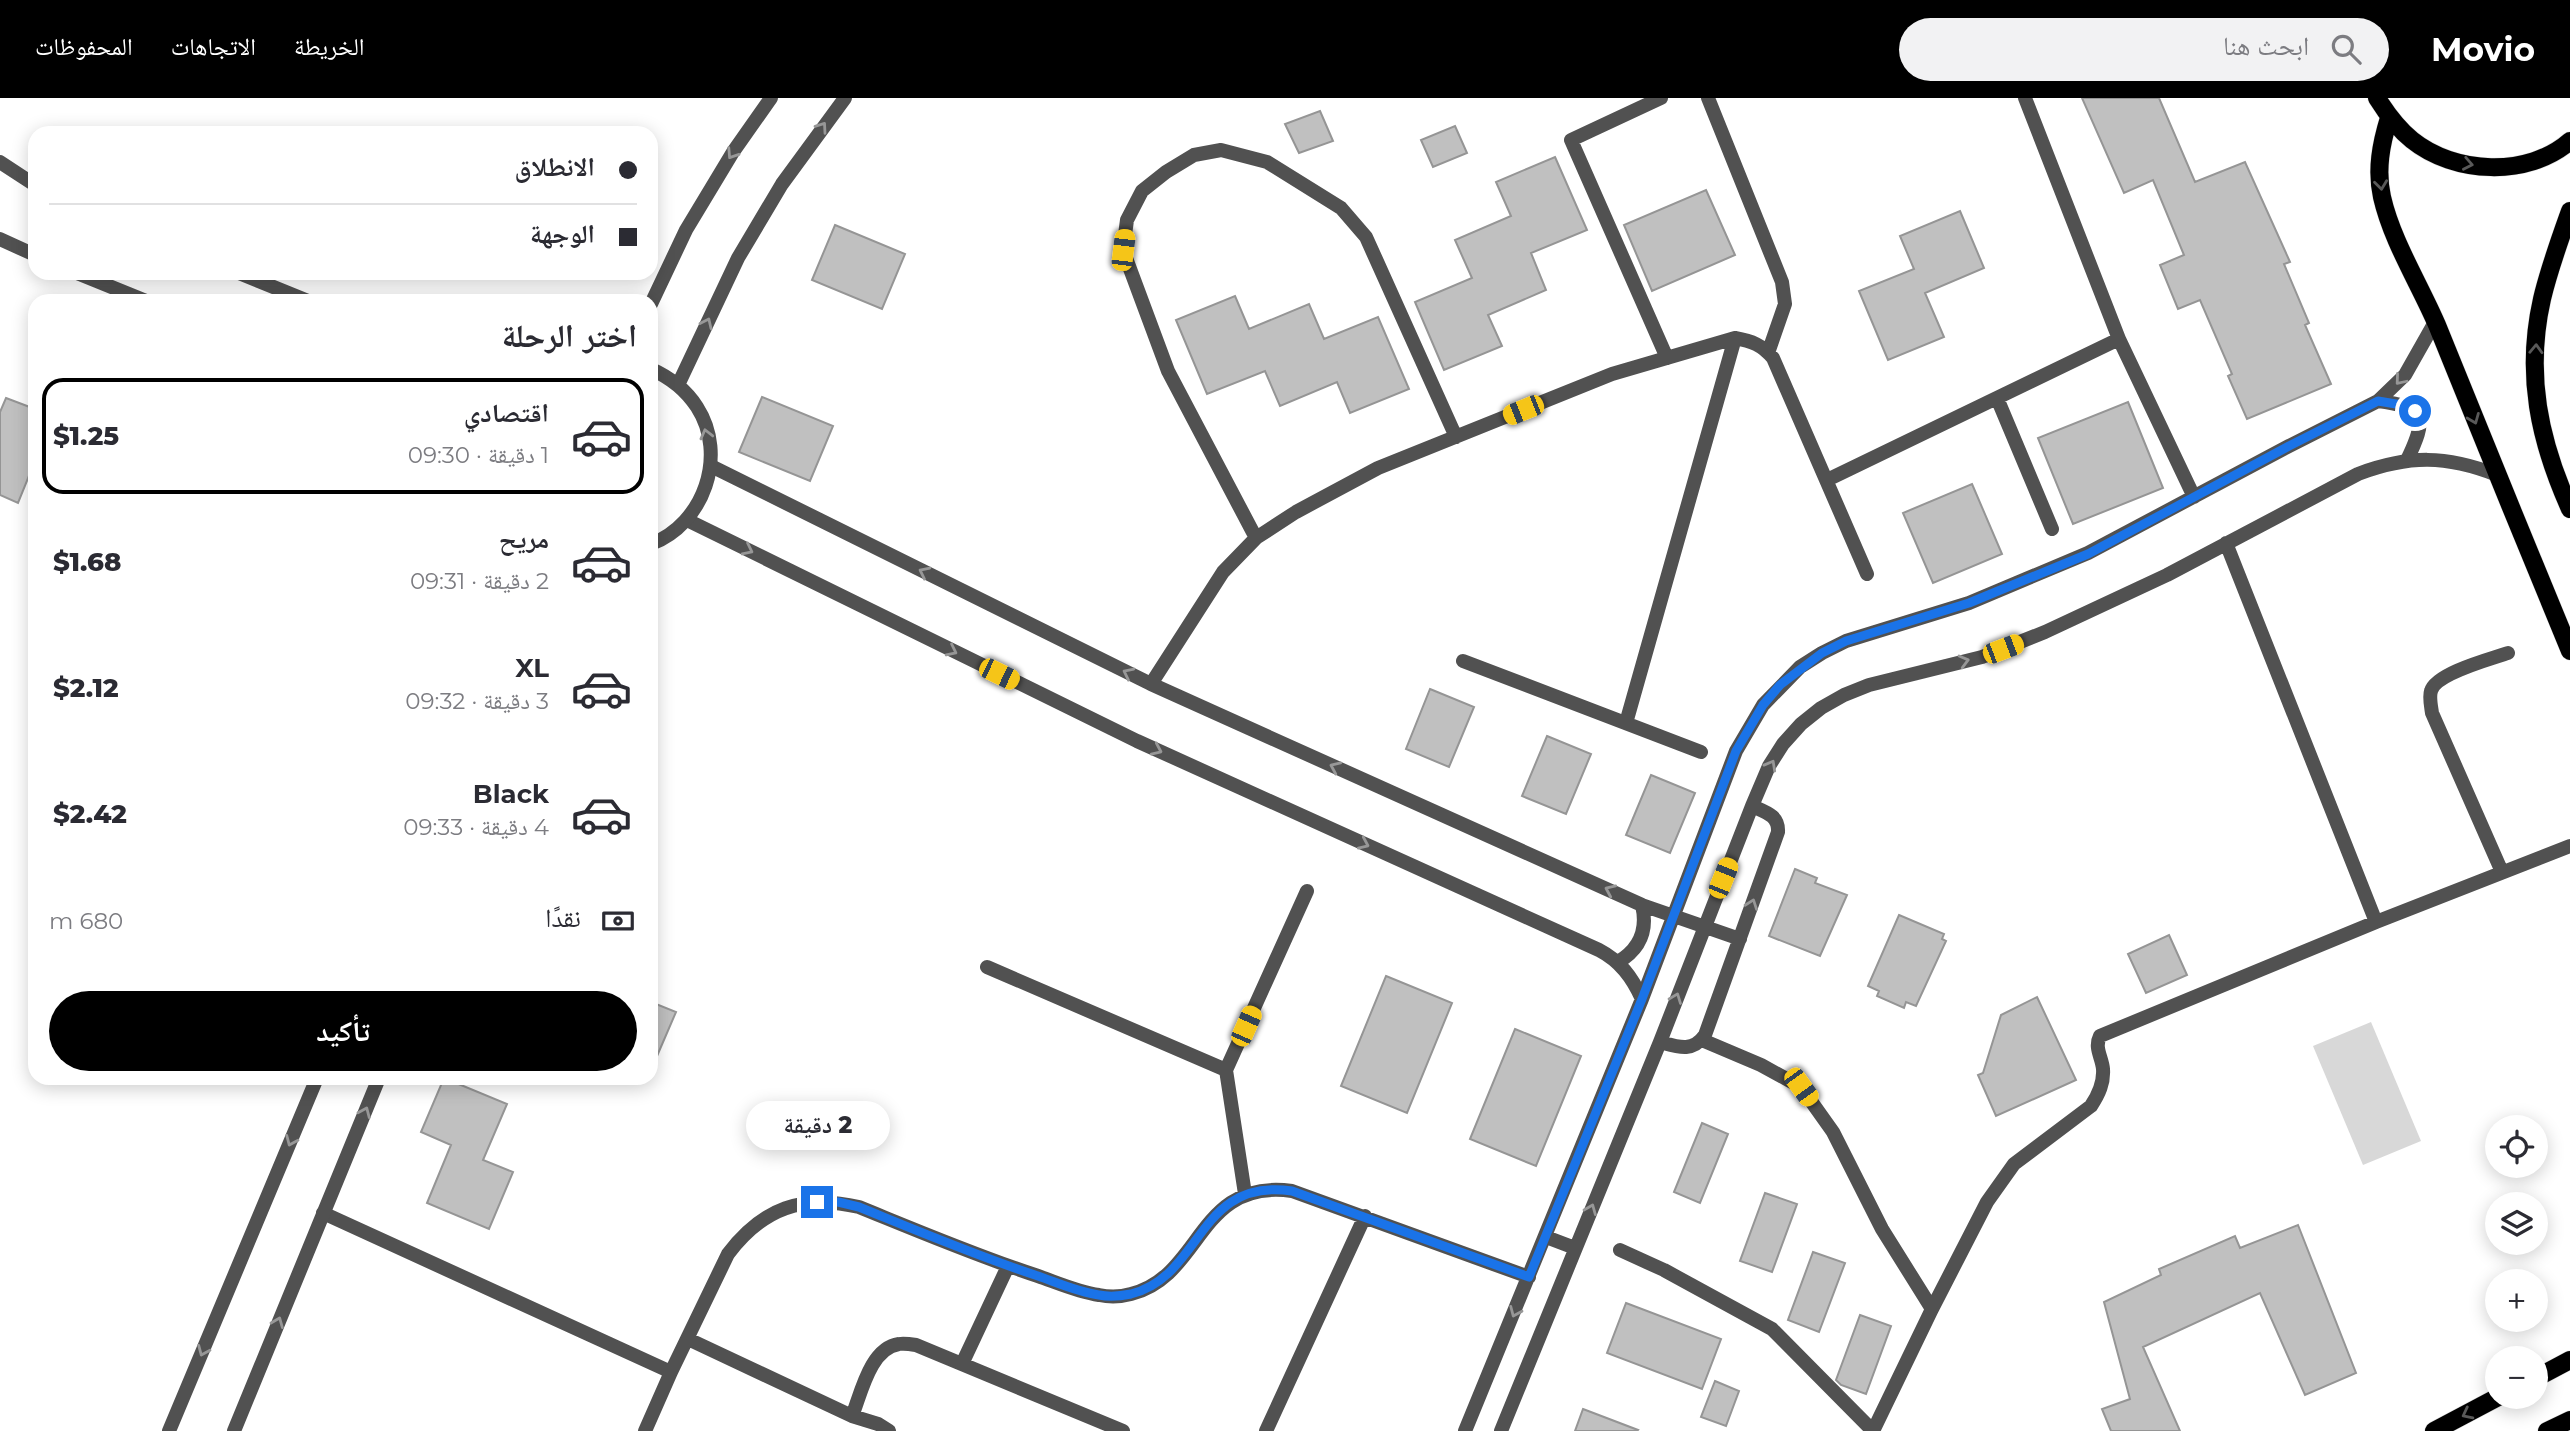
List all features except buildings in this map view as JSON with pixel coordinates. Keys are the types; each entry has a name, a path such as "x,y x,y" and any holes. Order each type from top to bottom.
{"main road":[{"path":"2377,98 2389,118 2413,141 2441,157 2472,166 2504,167 2536,160 2570,141"},
{"path":"2389,118 2381,144 2379,170 2382,196 2390,222 2435,322 2570,651"},
{"path":"2570,211 2542,299 2536,342 2536,386 2544,439 2553,470 2570,509"},
{"path":"2548,1372 2570,1360"},
{"path":"2434,1431 2485,1404"},
{"path":"2547,1431 2570,1420"}],"street":[{"path":"656,294 686,230 733,152 771,98"},
{"path":"678,385 738,258 782,184 845,98"},
{"path":"1661,98 1571,140 1667,358"},
{"path":"1708,98 1782,282 1785,304 1769,353"},
{"path":"2025,98 2119,339 2194,497"},
{"path":"1256,538 1168,371 1123,250 1127,220 1142,191 1194,155 1221,150 1267,162 1341,208 1366,237 1456,437"},
{"path":"0,162 28,180"},
{"path":"0,239 28,252"},
{"path":"94,280 129,294"},
{"path":"256,280 291,294"},
{"path":"1465,1431 1642,999 1736,751 1763,705 1800,667 1846,641 1908,624 2029,580 2088,554 2378,401 2405,375 2435,322"},
{"path":"1626,723 1735,338"},
{"path":"1151,684 1223,572 1256,538 1296,512 1378,468 1612,374 1735,338 1752,341 1773,358 1867,574"},
{"path":"1827,480 2119,339"},
{"path":"658,373 678,385 697,408 709,435 711,466 704,494 687,520 658,541"},
{"path":"1997,398 2052,528"},
{"path":"2378,401 2408,406 2415,411 2419,419 2421,428 2407,460"},
{"path":"1500,1431 1660,1042 1769,766 1783,744 1801,724 1821,708 1869,685 1982,657 2107,605 2358,474 2383,465 2407,460 2455,462 2497,475"},
{"path":"711,466 1151,684 1642,905 1740,939"},
{"path":"687,520 1137,741 1599,950 1618,962 1629,975 1642,999"},
{"path":"2226,543 2376,922"},
{"path":"2502,872 2432,713 2430,694 2431,688 2446,676 2508,653"},
{"path":"1463,661 1701,752"},
{"path":"1660,1042 1688,1048 1702,1040 1778,828 1774,817 1752,806"},
{"path":"1620,1250 1664,1270 1772,1329 1873,1431 1987,1202 2014,1164 2091,1106 2099,1095 2103,1082 2103,1066 2097,1044 2099,1036 2570,846"},
{"path":"1245,1194 1226,1070 1307,891"},
{"path":"1618,962 1636,948 1642,939 1645,916 1642,905"},
{"path":"987,967 1226,1070"},
{"path":"1702,1040 1761,1065 1801,1087 1833,1132 1882,1229 1932,1309"},
{"path":"169,1431 314,1085"},
{"path":"234,1431 376,1085"},
{"path":"645,1431 728,1254 757,1222 795,1205 838,1202 859,1207 1008,1266 1099,1295 1130,1294 1159,1281 1171,1271 1221,1209 1245,1194 1276,1189 1292,1191 1365,1216 1529,1277"},
{"path":"323,1213 671,1372"},
{"path":"1266,1431 1365,1216"},
{"path":"1546,1237 1575,1248"},
{"path":"962,1364 1008,1266"},
{"path":"688,1339 889,1431"},
{"path":"852,1416 874,1362 882,1352 893,1346 916,1345 1123,1431"}],"shaded area":[{"path":"2371,1022 2421,1141 2363,1165 2313,1046"}],"route":[{"path":"817,1202 838,1202 859,1207 1008,1266 1099,1295 1130,1294 1159,1281 1171,1271 1221,1209 1245,1194 1276,1189 1292,1191 1365,1216 1529,1277 1642,999 1736,751 1748,727 1780,685 1800,667 1846,641 1969,603 2088,554 2378,401 2408,406 2415,411"}]}
